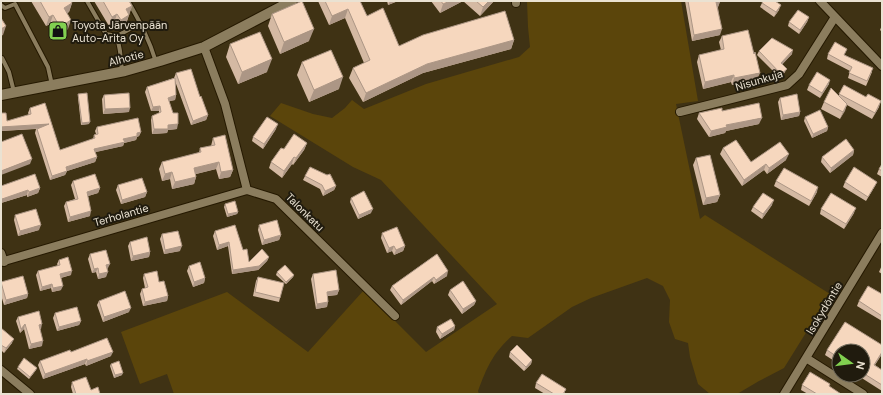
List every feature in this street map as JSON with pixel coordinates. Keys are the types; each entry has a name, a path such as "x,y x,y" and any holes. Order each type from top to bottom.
{"street":[{"name":"Alhotie","path":"1,95 122,72 204,47 292,1"},
{"path":"820,1 882,66"},
{"name":"Nisunkuja","path":"680,112 787,85 799,74 835,17"},
{"path":"204,47 225,104 248,190"},
{"name":"Terholantie","path":"2,262 248,190"},
{"name":"Talonkatu","path":"248,190 276,199 395,316"},
{"name":"Isokydöntie","path":"784,394 882,232"},
{"path":"1,253 2,262"},
{"path":"806,358 863,394"},
{"path":"1,370 30,394"}],"lane":[{"path":"87,1 106,34 117,36 141,23"},
{"path":"128,1 150,42 156,62"},
{"path":"1,5 5,8 15,4 48,67 52,86"},
{"path":"117,36 122,72"},
{"path":"1,58 9,72 14,93"}],"shaded area":[{"path":"527,1 681,1 698,101 676,104 700,219 705,215 830,294 784,368 737,394 710,394 698,384 690,357 688,343 675,339 669,322 670,300 663,286 647,278 591,298 572,307 528,338 512,336 505,342 491,361 478,391 479,394 174,394 167,374 140,384 121,332 227,292 308,352 364,290 426,352 497,304 381,180 353,167 270,116 281,103 313,114 332,118 345,108 352,100 364,109 426,84 519,57 530,47"}],"building":[{"path":"40,1 71,1 72,3 64,8 71,20 60,27 53,15 49,17"},
{"path":"103,1 129,1 132,6 126,9 129,15 121,20 117,14 112,17"},
{"path":"302,1 314,29 284,42 272,14"},
{"path":"325,1 360,1 367,16 383,8 399,46 423,35 505,11 514,40 427,64 366,93 353,68 370,60 348,9 332,16"},
{"path":"441,1 450,1 443,4"},
{"path":"476,1 489,1 483,7"},
{"path":"688,1 720,1 716,2 722,29 694,35"},
{"path":"763,1 775,1 781,5 776,12 762,3"},
{"path":"798,10 809,17 800,30 789,22"},
{"path":"1,18 6,26 1,29"},
{"path":"748,30 760,73 734,78 734,75 705,82 699,55 724,49 722,36"},
{"path":"260,32 272,59 242,72 230,44"},
{"path":"772,38 793,50 781,63 787,69 781,74 759,51"},
{"path":"835,42 847,49 844,55 873,68 867,81 849,73 852,67 828,54"},
{"path":"331,50 343,77 314,90 302,62"},
{"path":"191,69 200,97 201,96 208,115 193,121 176,73"},
{"path":"817,72 830,80 822,93 809,85"},
{"path":"175,78 176,95 168,98 173,113 178,113 178,124 168,125 168,129 154,129 152,116 161,112 160,106 153,107 147,87"},
{"path":"844,85 866,97 868,94 881,101 875,113 839,94"},
{"path":"831,88 847,104 843,112 824,102"},
{"path":"87,93 90,122 82,123 78,94"},
{"path":"129,93 130,108 105,109 104,95"},
{"path":"797,94 800,112 783,115 780,98"},
{"path":"45,103 60,150 95,138 94,135 98,134 97,127 138,118 141,132 137,133 137,136 123,139 125,142 94,149 97,157 66,167 67,171 52,176 37,129 49,124 1,127 1,113 6,113 7,121 31,114 30,108"},
{"path":"759,103 762,118 726,125 727,127 711,131 699,113 722,108 722,111"},
{"path":"820,110 828,127 813,134 805,117"},
{"path":"267,117 278,124 264,144 253,137"},
{"path":"22,134 32,159 1,171 1,142"},
{"path":"294,134 307,143 284,171 271,162 281,148 284,149"},
{"path":"225,135 233,170 221,172 219,162 194,168 196,177 175,182 172,172 165,174 162,162 201,152 200,148 215,145 213,138"},
{"path":"846,139 854,150 831,168 822,157"},
{"path":"736,140 751,162 780,142 789,154 769,168 766,164 744,180 723,148"},
{"path":"710,155 720,195 706,198 696,158"},
{"path":"882,164 882,171 879,169"},
{"path":"310,167 327,175 330,174 336,186 325,191 322,185 305,176"},
{"path":"854,167 877,182 868,197 845,182"},
{"path":"784,168 818,187 811,201 776,181"},
{"path":"35,174 40,188 29,192 28,190 2,199 1,186"},
{"path":"95,174 100,188 87,192 91,211 70,217 66,202 78,199 73,181"},
{"path":"142,178 147,192 122,200 118,185"},
{"path":"364,191 373,209 359,215 351,198"},
{"path":"763,193 774,200 763,214 753,207"},
{"path":"831,193 856,208 846,224 821,209"},
{"path":"235,201 238,212 228,214 225,204"},
{"path":"36,209 41,225 20,231 15,215"},
{"path":"277,220 281,235 264,240 259,225"},
{"path":"235,225 243,250 247,249 249,262 262,249 269,257 259,266 233,270 229,242 219,245 215,231"},
{"path":"397,227 405,246 396,250 394,246 389,248 382,233"},
{"path":"178,231 182,246 165,250 162,234"},
{"path":"147,237 150,252 133,256 130,242"},
{"path":"106,250 110,264 106,265 108,272 99,274 98,268 94,269 90,254"},
{"path":"437,254 448,271 436,280 434,277 403,300 392,286"},
{"path":"68,257 72,271 60,274 63,286 53,288 52,284 42,287 38,271 60,265 59,260"},
{"path":"200,262 205,278 194,282 189,266"},
{"path":"285,265 294,275 286,282 277,272"},
{"path":"336,270 339,290 327,292 328,302 317,304 313,274"},
{"path":"157,271 159,282 164,281 168,296 145,302 142,289 148,287 144,274"},
{"path":"23,276 28,294 6,300 1,282"},
{"path":"258,277 284,283 280,298 255,292"},
{"path":"463,281 476,301 463,309 450,290"},
{"path":"868,286 882,294 882,316 859,301"},
{"path":"125,291 131,308 104,317 99,301"},
{"path":"77,307 81,321 59,327 55,313"},
{"path":"39,311 42,324 39,325 43,341 31,344 25,324 21,329 18,317"},
{"path":"451,319 455,326 442,334 437,327"},
{"path":"845,322 882,345 882,352 874,365 882,370 882,385 871,378 871,343 832,343"},
{"path":"1,328 14,339 6,348 1,345"},
{"path":"107,338 113,352 87,361 87,359 45,374 40,361 70,350 71,352"},
{"path":"831,344 831,353 827,350"},
{"path":"517,345 532,360 526,367 510,352"},
{"path":"24,358 37,368 30,377 18,367"},
{"path":"119,361 123,373 115,375 111,364"},
{"path":"810,372 830,384 829,386 841,394 817,394 802,385"},
{"path":"542,374 566,389 563,394 554,394 536,383"},
{"path":"86,377 91,390 98,387 100,394 76,394 72,382"}],"place":[{"name":"Toyota Järvenpään Auto-Arita Oy","path":"58,31"}]}
